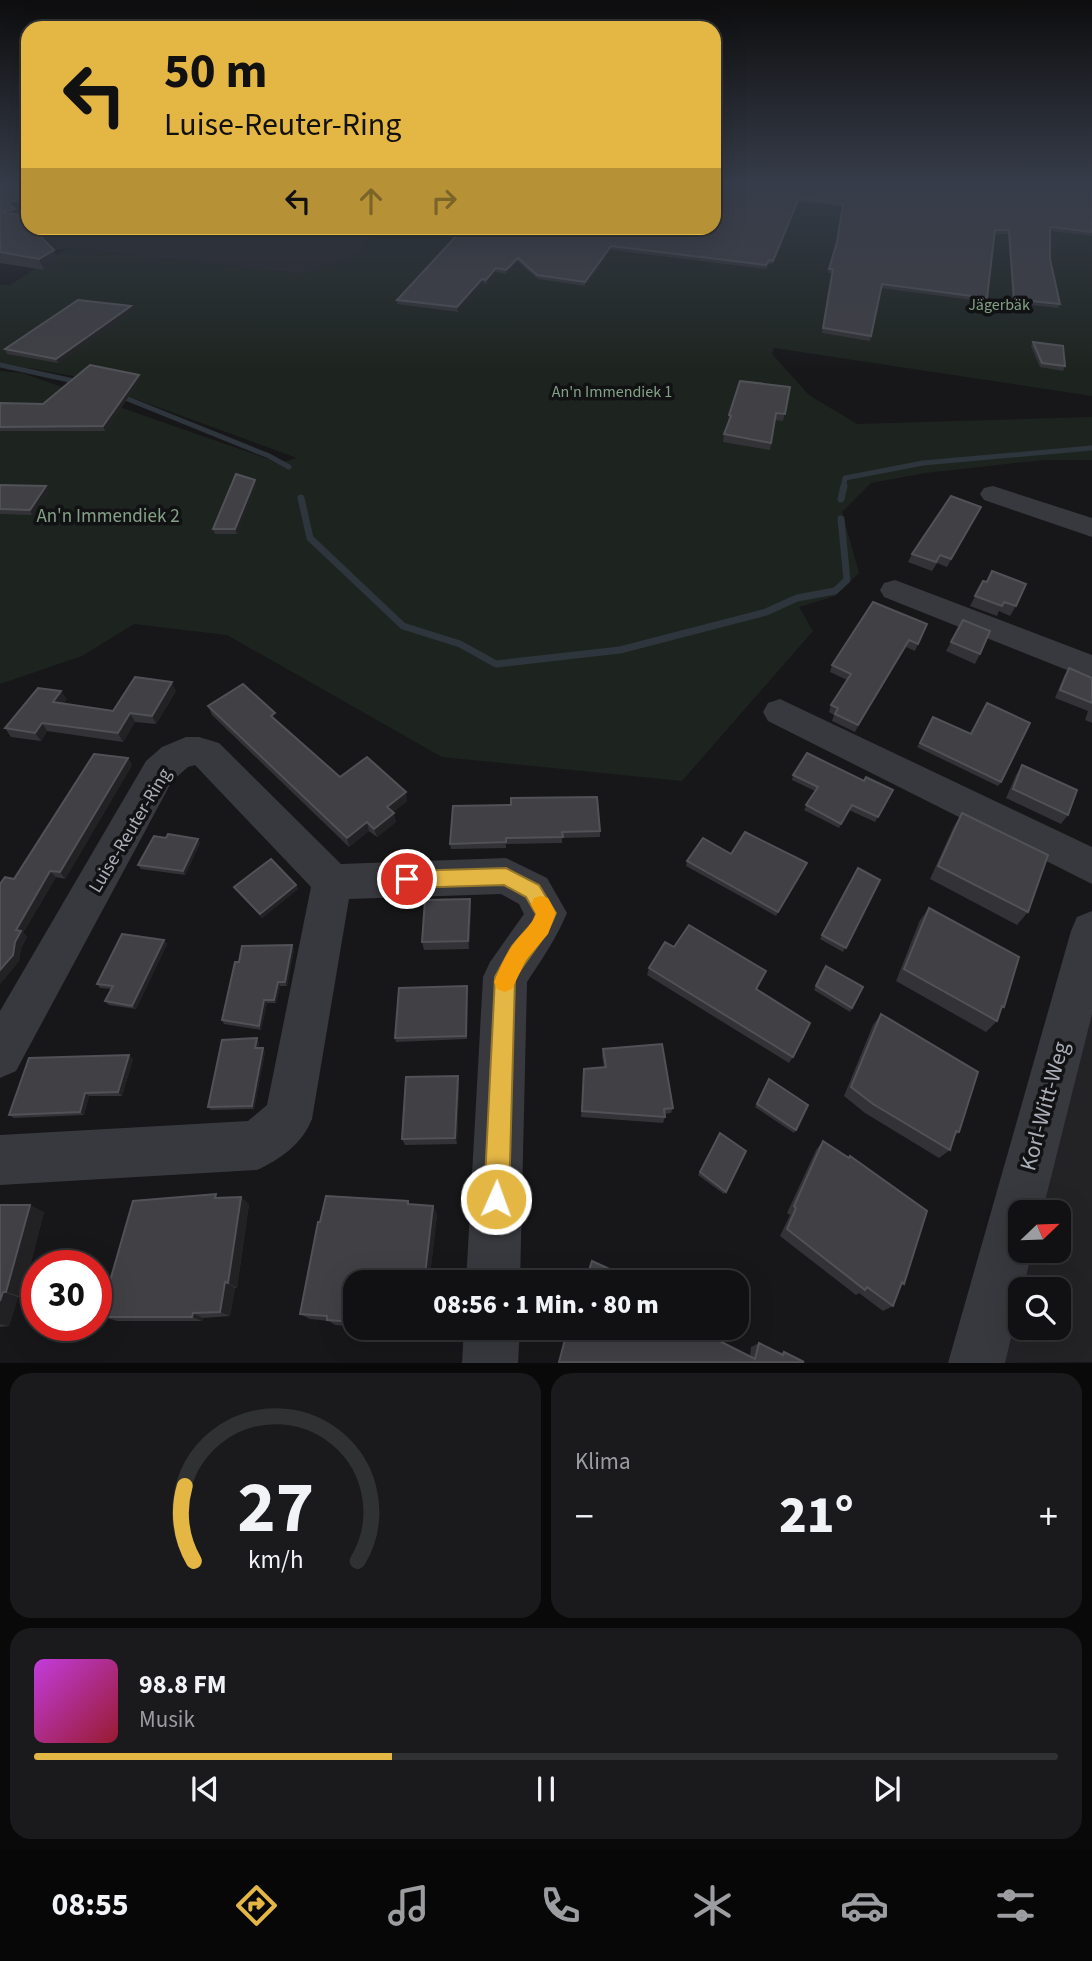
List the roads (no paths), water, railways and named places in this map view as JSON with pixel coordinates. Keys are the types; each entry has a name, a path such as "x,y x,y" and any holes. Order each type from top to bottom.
{"street":[{"path":"993,494 1092,528"},
{"path":"895,590 1092,668"},
{"path":"780,712 1092,866"},
{"name":"Luise-Reuter-Ring","path":"0,1055 159,771 175,755 192,749 206,753 332,882"},
{"path":"0,1160 257,1145 288,1119 332,882 506,876 533,891 546,913 541,927 519,953 505,977 494,1270"},
{"name":"Korl-Witt-Weg","path":"976,1363 1092,931"},
{"path":"490,1363 491,1340"}],"waterway":[{"path":"0,365 83,383"},
{"path":"118,395 269,456 289,467"},
{"path":"843,488 845,478 923,463 1092,448"},
{"path":"841,499 844,486"},
{"path":"301,498 310,538 403,626 460,644 496,664 620,650 766,612 797,598 835,591 847,580 841,519"}],"park label":[{"name":"Jägerbäk","path":"999,304"},
{"name":"An'n Immendiek 1","path":"612,391"},
{"name":"An'n Immendiek 2","path":"108,515"}]}
